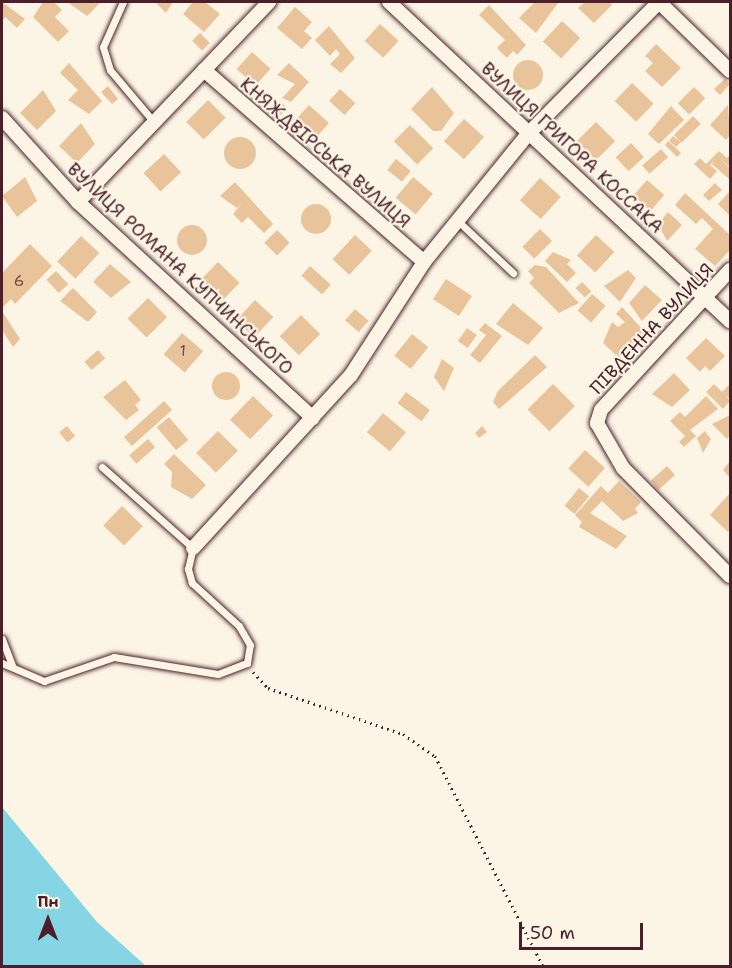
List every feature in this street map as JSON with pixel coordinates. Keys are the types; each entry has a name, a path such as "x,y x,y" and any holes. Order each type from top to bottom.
{"street":[{"path":"78,202 269,2"},
{"name":"ВУЛИЦЯ ГРИГОРА КОССАКА","path":"389,2 730,321"},
{"path":"192,548 351,375 423,262 460,223 528,133 659,2 730,70"},
{"name":"КНЯЖДВІРСЬКА ВУЛИЦЯ","path":"204,70 423,262"},
{"name":"ВУЛИЦЯ РОМАНА КУПЧИНСЬКОГО","path":"2,118 78,202 313,418"},
{"name":"ПІВДЕННА ВУЛИЦЯ","path":"730,270 601,410 597,423 623,468 730,576"}],"lane":[{"path":"123,2 103,47 110,70 154,122"},
{"path":"460,223 513,273"},
{"path":"2,663 44,681 114,657 218,674 237,670 251,656 239,626 192,584 188,568 192,548 102,467"},
{"path":"2,639 14,667"}],"path":[{"path":"251,656 253,672 268,688 403,734 435,756 543,966"}],"water":[{"path":"2,807 97,922 146,966 2,966"}],"building":[{"path":"2,2 25,19 17,28 5,17 2,22"},
{"path":"43,2 54,2 62,10 55,17 69,31 58,42 33,17"},
{"path":"67,2 101,2 87,16"},
{"path":"155,2 173,2 166,13"},
{"path":"193,2 205,2 220,14 204,32 183,14"},
{"path":"535,2 558,3 536,33 519,18"},
{"path":"585,2 609,2 612,5 594,23 578,8"},
{"path":"489,5 526,45 517,55 513,51 507,58 497,48 505,40 479,15"},
{"path":"295,7 312,22 304,31 312,38 302,49 277,28"},
{"path":"562,21 580,38 561,59 543,41"},
{"path":"380,24 399,41 383,58 365,41"},
{"path":"329,26 355,58 341,73 330,64 340,54 336,49 330,56 315,40"},
{"path":"200,33 210,43 202,51 192,41"},
{"path":"656,44 681,68 662,87 645,71 653,63 645,56"},
{"path":"252,52 271,69 255,86 237,69"},
{"path":"528,60 539,64 543,75 539,86 528,90 517,86 513,75 517,64"},
{"path":"69,63 102,101 89,114 68,100 78,90 60,73"},
{"path":"289,63 309,82 291,102 282,98 295,84 277,75"},
{"path":"725,79 730,84 720,95 714,89"},
{"path":"632,83 654,104 636,122 615,101"},
{"path":"108,86 118,99 112,104 101,92"},
{"path":"432,87 454,113 441,131 433,131 411,109"},
{"path":"694,87 705,98 689,115 678,103"},
{"path":"340,89 355,103 344,115 329,101"},
{"path":"43,90 56,111 37,130 20,113"},
{"path":"208,100 226,118 204,140 186,122"},
{"path":"280,101 287,108 276,119 269,112"},
{"path":"309,105 329,123 314,140 294,122"},
{"path":"728,105 730,135 726,140 710,125"},
{"path":"671,106 684,120 659,144 648,134"},
{"path":"693,116 701,124 682,143 674,135"},
{"path":"464,119 484,137 464,159 444,141"},
{"path":"596,122 615,141 596,160 577,141"},
{"path":"81,123 95,144 77,163 59,146"},
{"path":"410,125 433,148 417,165 394,141"},
{"path":"673,136 681,142 676,147 669,141"},
{"path":"240,137 251,142 256,153 251,164 240,169 229,164 224,153 229,142"},
{"path":"668,141 681,153 677,157 665,145"},
{"path":"631,143 644,157 629,171 616,157"},
{"path":"661,149 668,157 649,174 642,165"},
{"path":"719,151 727,158 730,155 730,167 718,157 730,168 730,180 712,164 716,159 710,165 717,171 710,179 694,164 700,158 706,164"},
{"path":"164,154 181,172 161,191 144,173"},
{"path":"396,159 411,171 402,182 387,170"},
{"path":"25,177 37,201 17,217 2,196"},
{"path":"413,177 433,194 416,214 396,198"},
{"path":"540,178 561,197 541,219 520,200"},
{"path":"647,180 664,195 651,211 633,196"},
{"path":"235,182 273,224 264,233 248,217 242,223 233,214 242,203 237,208 220,196"},
{"path":"715,183 722,190 709,201 703,195"},
{"path":"730,191 730,216 718,204"},
{"path":"685,193 730,235 730,250 715,266 695,249 713,229 702,218 696,224 675,205"},
{"path":"316,204 327,208 331,219 327,230 316,234 305,230 301,219 305,208"},
{"path":"668,212 682,225 667,241 658,224"},
{"path":"192,225 203,229 207,240 203,251 192,255 181,251 177,240 181,229"},
{"path":"540,229 552,241 534,259 522,247"},
{"path":"277,230 290,243 277,255 264,243"},
{"path":"355,235 372,251 349,275 332,259"},
{"path":"596,235 614,252 595,273 577,255"},
{"path":"81,236 99,253 75,279 57,262"},
{"path":"30,244 52,266 15,304 11,299 2,308 2,273"},
{"path":"553,252 571,260 567,264 576,273 567,282 545,261"},
{"path":"218,262 240,283 220,303 199,282"},
{"path":"110,264 131,282 111,298 93,282"},
{"path":"535,265 546,267 579,303 559,313 529,283 534,278 528,271"},
{"path":"310,266 331,285 322,294 301,276"},
{"path":"628,270 636,278 620,302 604,286"},
{"path":"56,271 68,284 59,293 46,280"},
{"path":"446,279 472,296 459,316 433,299"},
{"path":"582,282 591,291 585,298 576,288"},
{"path":"645,285 662,300 642,321 629,303"},
{"path":"73,288 97,312 88,322 60,301"},
{"path":"592,294 606,306 591,322 578,311"},
{"path":"148,298 167,317 147,338 127,319"},
{"path":"255,300 273,317 254,338 236,320"},
{"path":"513,303 543,328 528,345 496,324"},
{"path":"622,307 644,331 619,358 603,343 612,322 618,327 625,322 616,314"},
{"path":"355,309 369,321 359,332 345,320"},
{"path":"2,311 20,339 13,347 2,330"},
{"path":"301,315 320,334 299,355 280,336"},
{"path":"485,323 502,336 480,363 470,355 486,335 479,330"},
{"path":"467,328 477,335 468,348 458,341"},
{"path":"182,333 203,351 185,373 164,354"},
{"path":"412,334 428,347 411,369 394,356"},
{"path":"706,338 725,356 710,371 705,366 700,372 686,358"},
{"path":"98,350 105,358 92,370 84,362"},
{"path":"535,355 547,367 499,409 493,402 498,391"},
{"path":"442,359 454,368 444,391 434,377"},
{"path":"226,372 236,376 240,386 236,396 226,400 216,396 212,386 216,376"},
{"path":"674,373 690,390 672,407 652,394"},
{"path":"125,380 141,400 135,405 139,410 126,420 103,397"},
{"path":"553,384 575,406 549,431 528,409"},
{"path":"714,384 722,392 730,384 730,399 726,396 730,401 723,409 706,392"},
{"path":"406,392 430,410 422,421 398,403"},
{"path":"253,396 273,415 250,439 230,420"},
{"path":"706,396 718,409 690,430 696,436 684,447 679,442 685,436 670,421 680,412 685,417"},
{"path":"164,401 172,410 132,446 124,437"},
{"path":"383,413 406,432 390,451 367,432"},
{"path":"730,415 730,435 727,439 712,424"},
{"path":"169,417 188,440 176,450 157,427"},
{"path":"67,426 75,436 67,442 59,432"},
{"path":"482,426 487,432 479,438 475,433"},
{"path":"218,431 238,451 216,473 196,453"},
{"path":"705,431 711,439 703,453 697,438"},
{"path":"148,439 155,447 136,464 129,455"},
{"path":"585,450 605,468 588,487 568,469"},
{"path":"174,454 206,485 192,499 171,487 172,472 164,464"},
{"path":"730,461 730,478 723,470"},
{"path":"667,466 675,475 659,490 651,481"},
{"path":"619,481 641,502 635,509 638,513 623,521 602,501 590,513 627,536 616,549 579,527 582,522 575,515 601,486 608,493"},
{"path":"579,488 589,496 575,514 565,506"},
{"path":"729,494 730,529 728,532 710,515"},
{"path":"122,506 143,526 124,546 103,525"}]}
